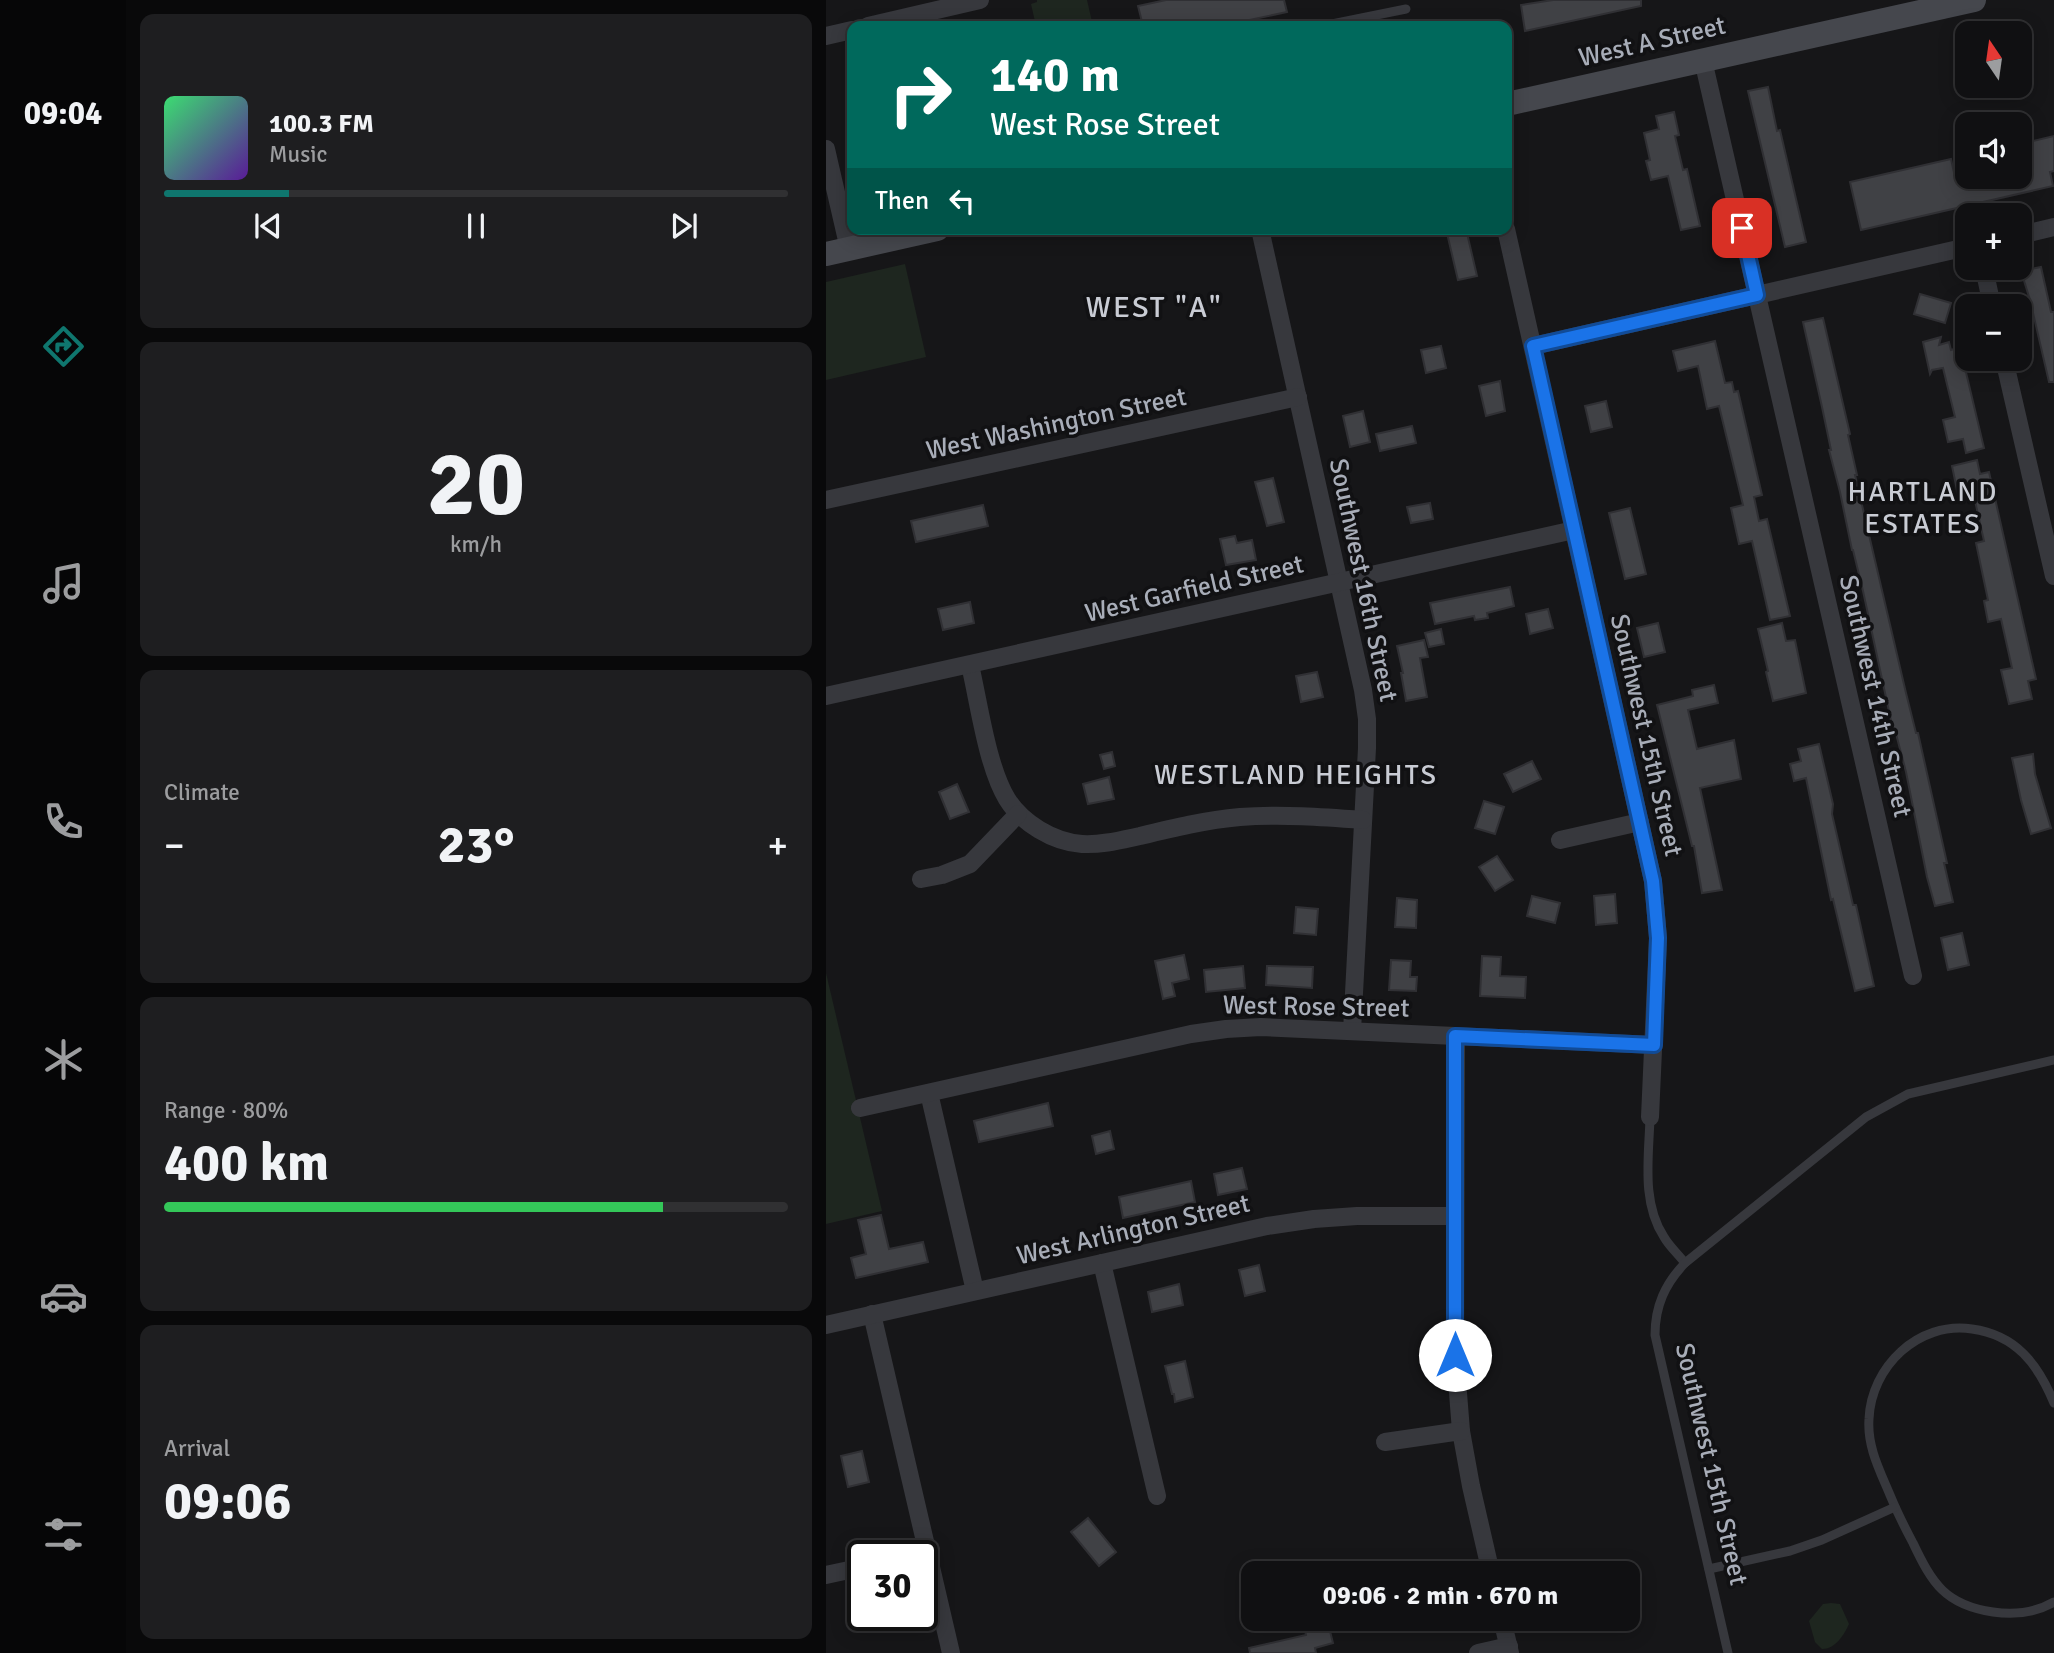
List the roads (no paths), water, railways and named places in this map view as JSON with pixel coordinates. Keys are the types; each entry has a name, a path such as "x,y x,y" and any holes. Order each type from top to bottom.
{"main road":[{"name":"West A Street","path":"1512,103 1974,0"},
{"path":"837,251 910,235"}],"street":[{"path":"890,21 980,0"},
{"path":"826,36 847,31"},
{"name":"Southwest 14th Street","path":"1703,60 1913,976"},
{"path":"826,149 837,251"},
{"path":"2032,232 2054,227"},
{"name":"Southwest 16th Street","path":"1261,235 1340,582 1367,719 1352,1031"},
{"name":"Southwest 15th Street","path":"1507,235 1653,881 1657,919 1650,1117"},
{"path":"1533,346 1955,250"},
{"path":"2007,371 2054,576"},
{"name":"West Washington Street","path":"826,500 1298,397"},
{"name":"West Garfield Street","path":"826,696 1574,530"},
{"path":"970,665 998,780 1007,799 1018,814 1059,839 1081,844 1109,842 1201,822 1240,817 1363,820"},
{"path":"921,879 950,873 970,864 1018,814"},
{"path":"1560,839 1640,822"},
{"name":"West Rose Street","path":"860,1108 1191,1034 1226,1029 1261,1027 1654,1045"},
{"path":"1455,1036 1455,1355 1461,1431 1489,1561"},
{"path":"929,1093 975,1291"},
{"name":"West Arlington Street","path":"826,1325 1266,1226 1357,1216 1455,1216"},
{"path":"1102,1263 1157,1496"},
{"path":"872,1314 918,1540"},
{"path":"1385,1442 1461,1431"},
{"path":"826,1576 847,1571"},
{"path":"938,1612 950,1653"},
{"path":"1478,1653 1509,1650 1505,1631"}],"lane":[{"path":"1353,21 1406,9"},
{"path":"1685,1263 1866,1118 1887,1105 1908,1094 2054,1060"},
{"name":"Southwest 15th Street","path":"1650,1117 1648,1185 1653,1216 1664,1238 1685,1263 1665,1289 1658,1307 1655,1335 1728,1653"},
{"path":"2054,1403 2036,1367 2015,1346 1981,1330 1962,1327 1933,1332 1907,1346 1879,1378 1868,1421 1875,1461 1934,1584 1970,1607 2008,1614 2028,1612 2054,1602"},
{"path":"1709,1569 1790,1551 1822,1540 1895,1507"}],"district":[{"name":"WEST \"A\"","path":"1154,307"},
{"name":"HARTLAND ESTATES","path":"1923,507"},
{"name":"WESTLAND HEIGHTS","path":"1296,774"}]}
